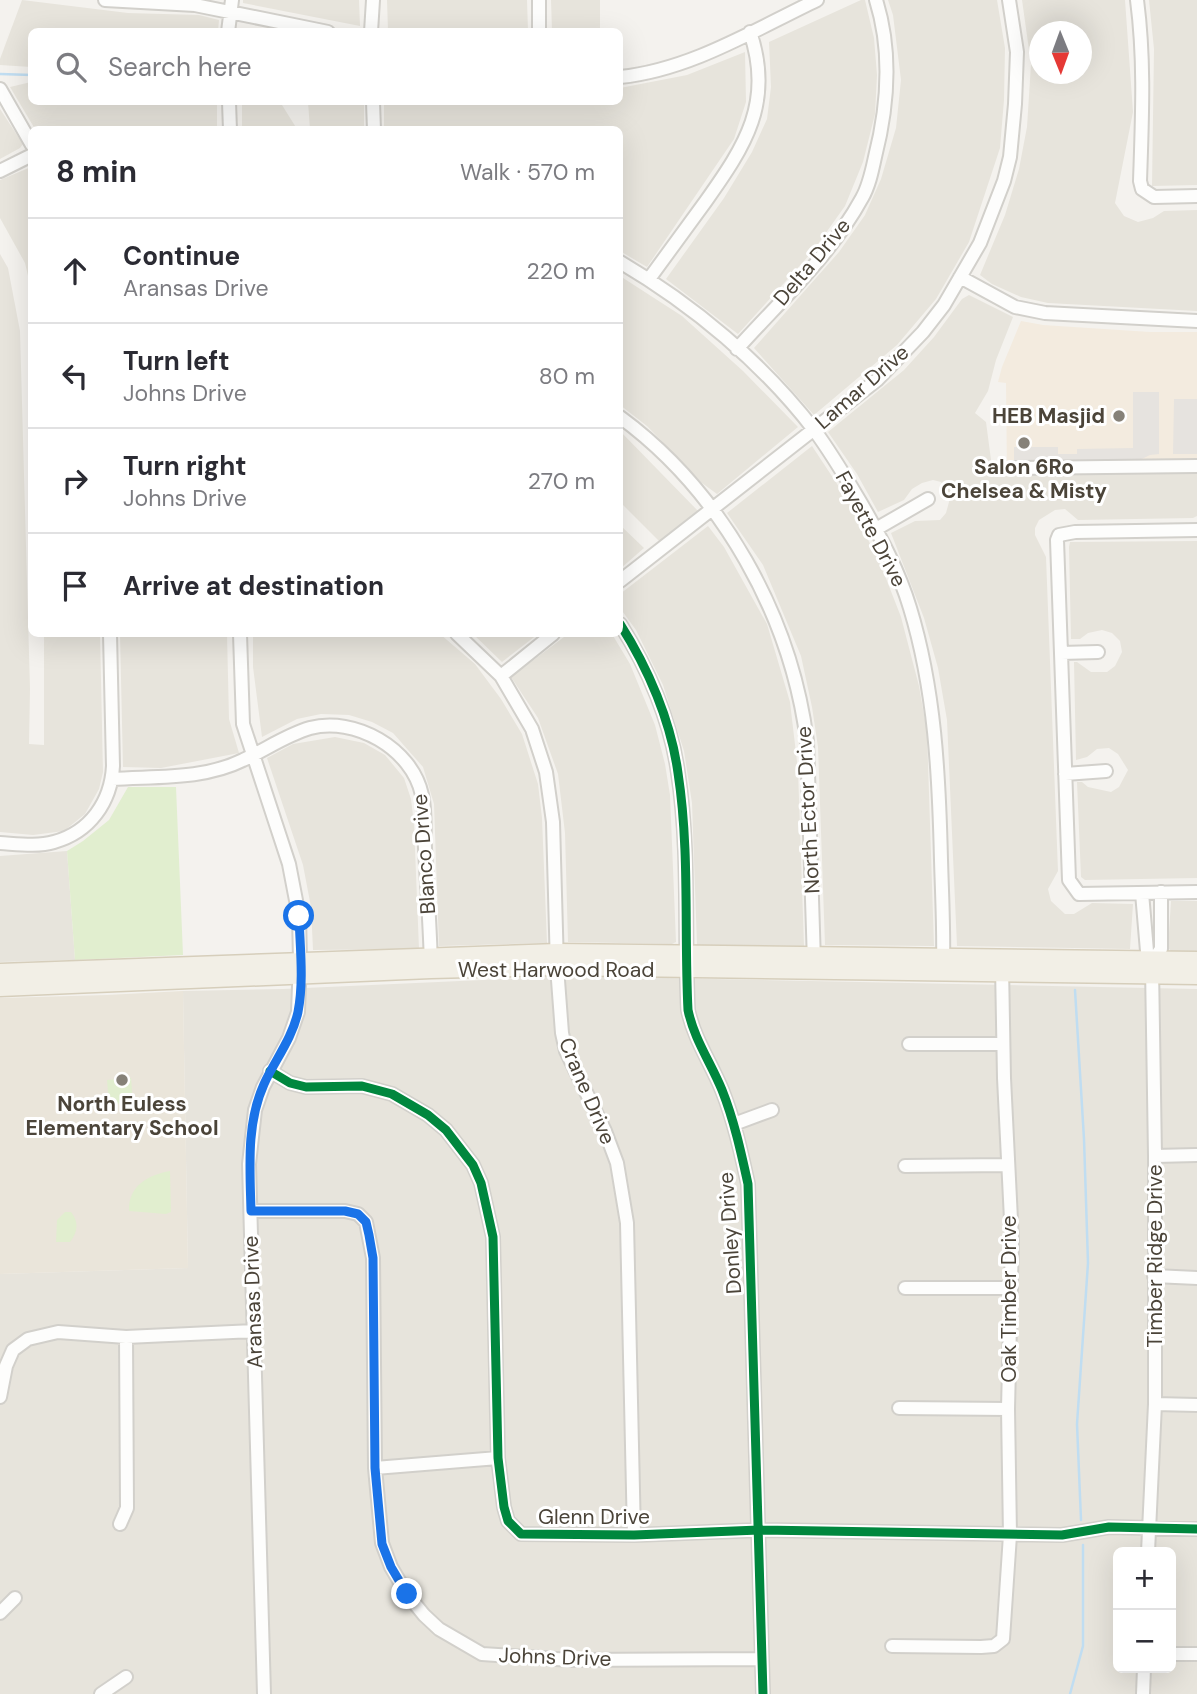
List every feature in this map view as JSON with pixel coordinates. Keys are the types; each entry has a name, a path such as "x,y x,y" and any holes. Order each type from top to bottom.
{"main road":[{"name":"West Harwood Road","path":"6,980 300,960 431,963 557,960 1152,968 1197,976"},
{"name":"West Harwood Road","path":"1152,968 1197,960"},
{"name":"West Harwood Road","path":"6,980 300,977 431,963"}],"street":[{"path":"105,0 231,6 313,28"},
{"path":"371,28 373,0"},
{"path":"539,0 539,28"},
{"path":"623,77 693,58 817,0"},
{"name":"Delta Drive","path":"737,349 831,245 863,197 883,123 886,85 885,36 876,0"},
{"name":"Lamar Drive","path":"623,579 877,380 923,332 944,305 980,243 995,208 1010,157 1017,52 1009,0"},
{"path":"1137,0 1142,38 1144,102 1140,181 1142,188 1154,197 1197,197"},
{"path":"228,28 231,6"},
{"path":"649,279 734,161 752,125 759,84 755,47 750,32"},
{"path":"0,89 28,138"},
{"path":"229,105 230,126"},
{"path":"373,105 373,126"},
{"path":"0,171 28,157"},
{"name":"Fayette Drive","path":"623,264 689,308 762,373 814,430 876,529 909,605 920,646 932,715 939,781 943,966"},
{"path":"960,277 1016,307 1045,313 1197,321"},
{"name":"North Ector Drive","path":"623,420 687,478 713,510 759,585 774,618 803,712 809,766 814,963"},
{"path":"1014,468 1197,466"},
{"path":"876,529 928,499"},
{"path":"1197,530 1075,532 1059,535 1057,540 1069,880 1072,888 1079,894 1197,892"},
{"name":"Donley Drive","path":"623,629 646,670 667,729 678,772 683,823 688,1010 692,1027 721,1087 734,1124 748,1184 763,1694"},
{"path":"0,844 54,842 83,828 102,807 112,779 110,637"},
{"name":"Aransas Drive","path":"240,637 241,711 252,754 289,864 299,916 300,960 300,993 295,1021 289,1038 270,1071 255,1110 249,1164 264,1694"},
{"name":"Crane Drive","path":"460,637 501,676 532,729 546,772 554,822 557,960 560,1015 566,1051 605,1131 617,1163 627,1223 634,1535"},
{"path":"501,676 549,637"},
{"path":"1061,653 1098,652"},
{"name":"Blanco Drive","path":"112,779 185,776 207,772 243,760 310,728 341,726 372,735 405,763 423,796 431,963"},
{"path":"1065,774 1106,771"},
{"path":"1152,968 1161,948 1161,892"},
{"path":"1142,893 1146,951 1152,968"},
{"name":"Oak Timber Drive","path":"892,1646 981,1647 994,1646 1003,1639 1010,1535 1012,1240 1007,1166 1002,966"},
{"name":"Timber Ridge Drive","path":"1148,1547 1154,1404 1155,1156 1152,968"},
{"path":"909,1044 1003,1044"},
{"name":"Glenn Drive","path":"270,1071 290,1083 306,1087 362,1086 392,1094 428,1115 446,1130 473,1165 481,1183 493,1237 498,1458 504,1507 508,1521 521,1534 634,1535 759,1530 1062,1535 1109,1527 1197,1529"},
{"path":"734,1124 772,1110"},
{"path":"1155,1156 1197,1155"},
{"path":"905,1166 1007,1166"},
{"name":"Johns Drive","path":"251,1211 345,1211 358,1214 366,1222 373,1258 375,1468 382,1544 391,1567 407,1594 439,1629 482,1654 571,1660 762,1659"},
{"path":"1154,1276 1197,1278"},
{"path":"905,1288 1011,1288"},
{"path":"0,1397 6,1366 13,1350 28,1339 58,1332 126,1336 254,1331"},
{"path":"121,1524 127,1508 126,1336"},
{"path":"1154,1404 1197,1405"},
{"path":"900,1408 1009,1409"},
{"path":"375,1468 498,1458"},
{"path":"0,1613 15,1598"},
{"path":"1176,1654 1197,1654"},
{"path":"1143,1694 1144,1673"},
{"path":"101,1694 126,1677"}],"shaded area":[{"path":"22,0 128,13 199,15 219,20 218,28 28,28 28,67 0,65"},
{"path":"243,0 359,0 360,26 243,3"},
{"path":"387,0 527,0 528,28 388,28"},
{"path":"551,0 600,0 600,28 552,28"},
{"path":"865,0 874,38 877,75 875,114 863,162 845,206 813,251 738,334 666,279 724,198 752,152 767,119 771,87 769,42"},
{"path":"888,0 997,0 1005,48 1000,148 969,242 936,299 897,345 814,415 754,348 839,252 865,215 881,179 896,128 901,80 893,15"},
{"path":"1022,0 1125,0 1133,112 1115,203 1124,216 1138,222 1153,218 1164,211 1197,210 1197,311 1048,303 1021,297 992,284 980,275 1005,215 1019,169 1027,127 1030,84 1092,84 1092,21 1029,21 1029,50"},
{"path":"1149,0 1197,0 1197,185 1152,186 1154,49"},
{"path":"745,52 746,102 734,139 647,267 623,253 623,126 384,126 384,105 623,105 623,87 687,75"},
{"path":"28,83 28,105 217,105 217,126 33,126 10,87"},
{"path":"242,105 282,105 295,126 242,126"},
{"path":"308,105 364,105 364,126 310,126"},
{"path":"0,109 23,144 0,159"},
{"path":"28,168 28,276 25,263 0,218 0,180"},
{"path":"0,254 8,268 20,331 30,689 29,744 44,745 44,637 100,637 103,772 99,789 85,814 64,831 33,835 0,832"},
{"path":"623,278 682,316 743,371 798,427 717,494 702,483 647,426 623,407"},
{"path":"969,295 1013,317 996,360 988,391 975,413 986,422 993,475 1197,473 1197,516 1193,518 1078,520 1065,509 1055,510 1039,520 1035,528 1035,535 1046,557 1058,871 1048,889 1051,901 1065,914 1074,914 1092,903 1133,904 1130,949 957,946 947,720 938,668 924,618 891,533 915,521 940,520 946,513 948,491 941,482 933,480 922,483 912,489 904,500 878,512 857,474 828,432 904,370 934,337 962,299"},
{"path":"1021,321 1043,325 1150,332 1197,332 1197,473 1007,474 1006,383 998,382"},
{"path":"1133,392 1159,392 1159,454 1150,455 1129,465 1014,465 1014,447 1058,447 1058,454 1077,454 1077,449 1133,448"},
{"path":"1174,399 1197,399 1197,454 1173,454"},
{"path":"623,434 699,512 660,542 623,505"},
{"path":"812,446 847,499 880,563 901,617 919,686 927,732 934,946 825,945 818,747 801,656 763,565 727,513"},
{"path":"708,526 724,547 767,624 790,702 798,770 804,946 697,945 692,803 684,751 663,685 636,630 623,612 623,592"},
{"path":"623,528 644,548 623,566"},
{"path":"1197,541 1197,878 1085,880 1081,877 1077,782 1111,792 1119,787 1128,770 1118,754 1109,748 1097,749 1087,757 1076,760 1074,662 1091,672 1107,672 1115,666 1122,652 1120,641 1112,633 1102,630 1088,633 1080,639 1071,639 1070,542"},
{"path":"120,637 227,637 229,719 239,753 161,768 123,767"},
{"path":"253,637 444,637 475,664 522,734 538,784 547,943 439,946 434,804 423,767 393,733 372,722 349,715 321,714 297,719 262,737 253,667"},
{"path":"476,637 534,637 502,662"},
{"path":"564,637 614,637 630,664 655,725 665,764 670,795 676,942 568,942 565,833 558,774 538,718 511,677"},
{"path":"335,737 364,743 385,755 404,778 411,799 414,824 419,949 313,950 311,907 303,865 267,758 293,744"},
{"path":"67,851 75,960 0,962 0,856"},
{"path":"1171,901 1197,901 1197,952 1172,952 1168,948"},
{"path":"569,976 1197,989 1197,1694 0,1694 0,1274 188,1268 183,991"},
{"name":"North Euless Elementary School","path":"183,991 188,1268 0,1274 0,998"}],"green space":[{"path":"128,787 176,787 183,955 75,960 67,851 109,820"},
{"path":"131,1078 133,1103 109,1104 107,1080"},
{"path":"170,1171 171,1212 166,1214 129,1211 132,1195 141,1183 154,1175"},
{"path":"65,1212 71,1212 74,1216 76,1231 70,1242 56,1242 57,1220"}],"waterway":[{"path":"0,74 28,75"},
{"path":"1075,990 1088,1263 1077,1424 1081,1520"},
{"path":"1070,1694 1083,1646 1083,1545"}],"cycle path":[{"path":"623,629 657,696 675,753 684,832 688,1010 694,1031 726,1101 748,1184 763,1694"},
{"path":"270,1071 290,1083 306,1087 362,1086 392,1094 428,1115 446,1130 473,1165 481,1183 493,1237 498,1458 504,1507 508,1521 521,1534 634,1535 759,1530 1062,1535 1109,1527 1197,1529"}],"place":[{"name":"HEB Masjid","path":"1119,416"},
{"name":"Salon 6Ro Chelsea & Misty","path":"1024,443"},
{"name":"North Euless Elementary School","path":"122,1080"}],"route":[{"path":"299,916 298,1012 289,1038 270,1071 255,1110 249,1164 251,1211 345,1211 358,1214 366,1222 373,1258 375,1468 382,1544 391,1567 407,1594"}]}
